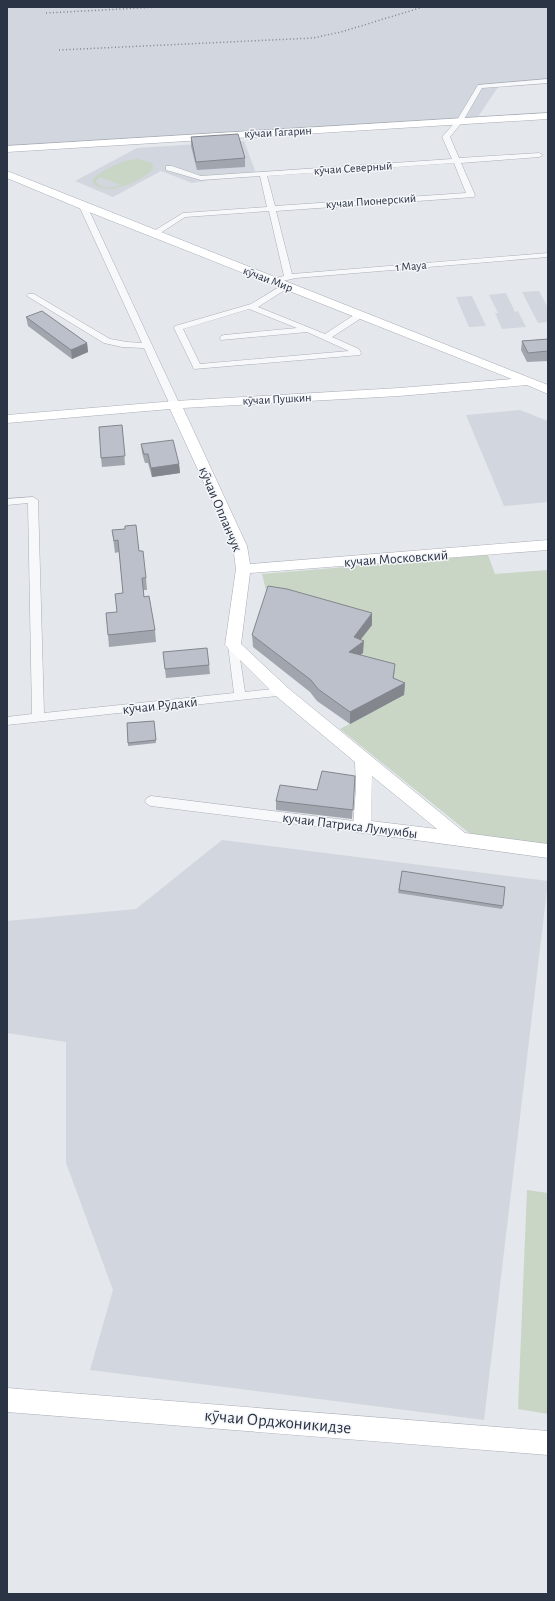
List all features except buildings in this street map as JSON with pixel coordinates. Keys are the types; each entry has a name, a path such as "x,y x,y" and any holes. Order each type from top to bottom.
{"street":[{"name":"кучаи Пионерский","path":"153,234 183,215 471,195 446,137 460,121 480,86 548,81"},
{"name":"кӯчаи Гагарин","path":"7,149 548,116"},
{"name":"кӯчаи Северный","path":"168,168 201,178 539,155"},
{"name":"кӯчаи Мир","path":"7,174 274,282 288,282 360,315 530,382"},
{"path":"252,307 288,282 263,174"},
{"path":"83,206 175,405"},
{"name":"1 Maya","path":"288,282 296,276 548,255"},
{"path":"31,296 107,341 132,346 148,344"},
{"path":"250,306 252,307 326,337 356,351 357,353 197,367 178,328 250,306"},
{"path":"326,337 360,315"},
{"path":"224,338 309,330"},
{"name":"кӯчаи Пушкин","path":"7,419 175,405 399,392 548,380"},
{"path":"530,382 548,390"},
{"name":"кӯчаи Опланчук","path":"175,405 240,546 243,569 233,645"},
{"path":"7,502 33,500 38,718"},
{"name":"кучаи Московский","path":"243,569 548,545"},
{"path":"233,645 282,692 363,760 461,838"},
{"path":"233,645 240,696"},
{"name":"кӯчаи Рӯдакӣ","path":"7,721 282,692"},
{"path":"362,827 364,788 363,760"},
{"name":"кучаи Патриса Лумумбы","path":"152,802 461,838 548,852"},
{"name":"кӯчаи Орджоникидзе","path":"7,1400 548,1443"}],"shaded area":[{"path":"7,7 548,7 548,84 498,87 478,117 7,146"},
{"path":"244,141 257,176 192,183 161,171 113,197 75,181 137,148"},
{"path":"539,291 548,308 548,322 538,323 522,292"},
{"path":"506,293 515,312 518,311 526,327 502,329 495,313 498,313 489,295"},
{"path":"472,296 486,326 469,327 456,297"},
{"path":"520,410 548,421 548,502 504,506 466,415"},
{"path":"222,840 548,881 484,1420 90,1370 113,1290 66,1163 66,1042 7,1033 7,921 136,909"}],"green space":[{"path":"133,159 152,163 153,169 148,174 133,183 124,186 106,189 93,183 93,179 102,172 120,163","holes":["100,177 121,185 104,187 100,186 96,181"]},
{"path":"488,555 495,574 548,570 548,850 479,841 340,729 403,696 268,598 262,574"},
{"path":"527,1190 548,1193 548,1414 518,1409"}],"railway":[{"path":"46,13 159,7"},
{"path":"59,50 313,38 341,32 423,7"}]}
